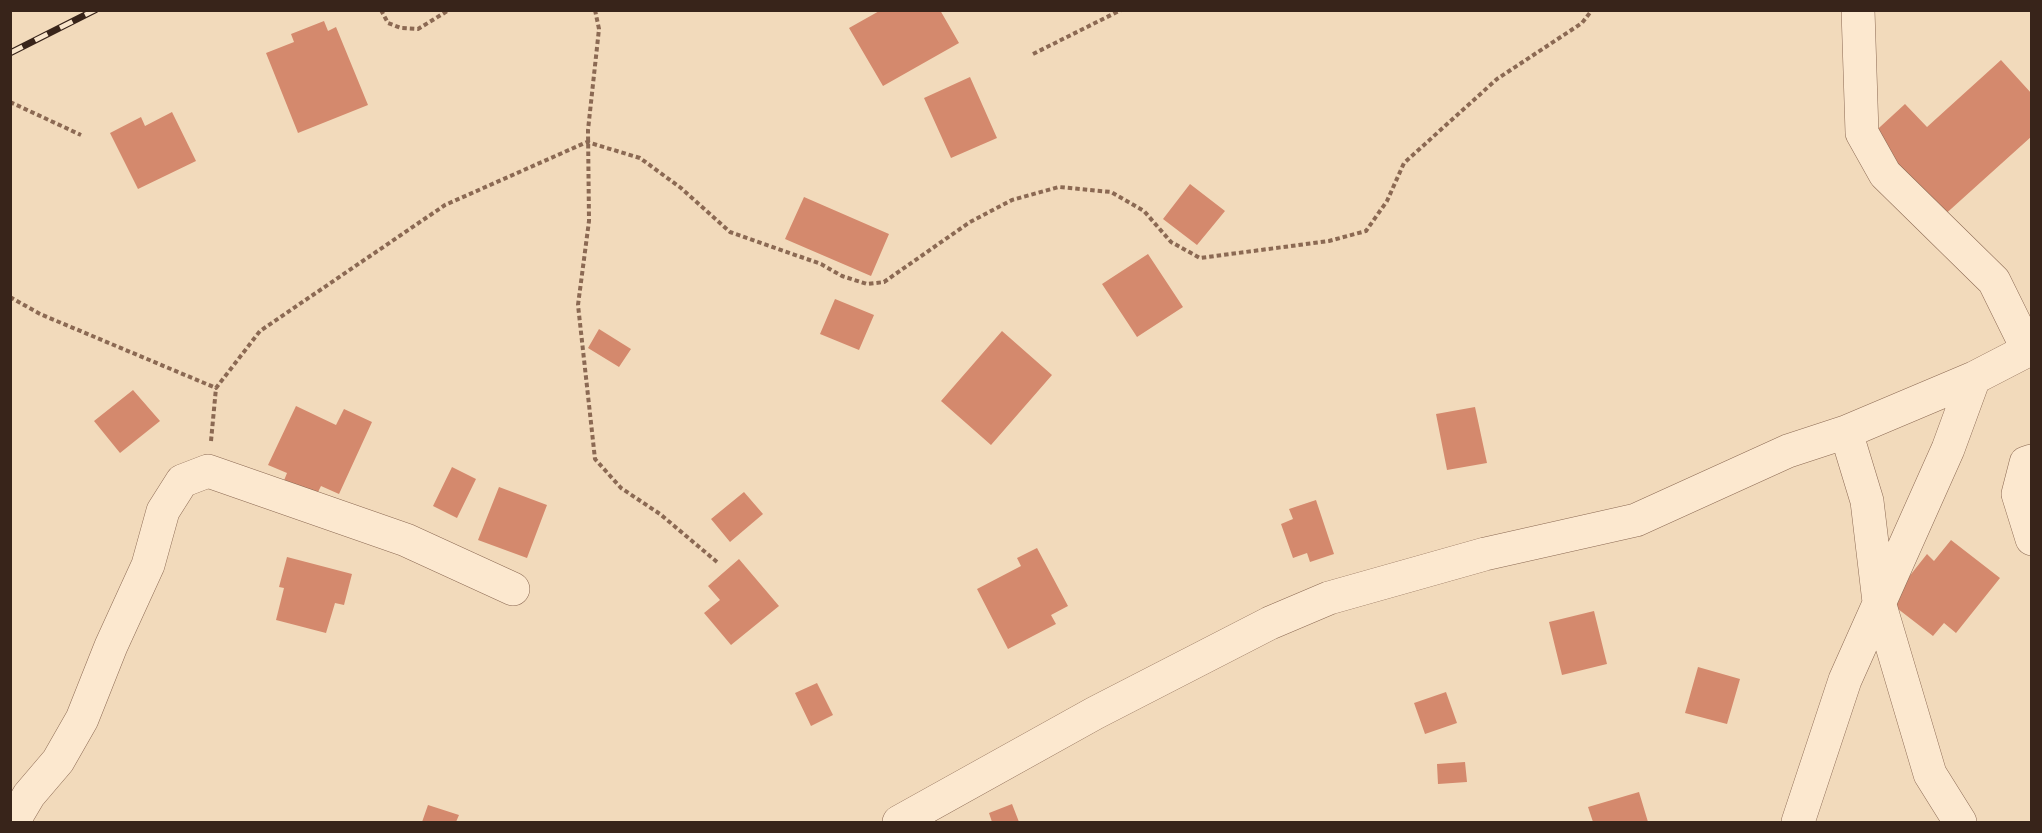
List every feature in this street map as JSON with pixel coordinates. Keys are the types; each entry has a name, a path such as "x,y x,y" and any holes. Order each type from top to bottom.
{"street":[{"path":"899,822 1095,713 1270,623 1329,598 1485,554 1636,520 1788,451 1846,432 1974,378 2030,349 1994,281 1885,174 1862,133 1858,10"},
{"path":"1798,822 1845,680 1948,449 1974,378"},
{"path":"1846,432 1867,501 1879,602 1929,774 1960,822"},
{"path":"2031,461 2026,463 2018,494 2031,538"},
{"path":"13,822 29,795 58,761 82,719 111,646 148,565 163,511 182,481 208,471 406,540 513,589"}],"path":[{"path":"381,10 388,23 402,28 418,29 449,10"},
{"path":"595,10 599,29 587,142 589,221 578,305 595,459 621,488 660,514 717,562"},
{"path":"1033,54 1121,10"},
{"path":"208,471 216,388 260,332 445,205 587,142 639,158 681,188 730,232 821,264 842,276 867,284 884,282 970,222 1012,200 1059,187 1111,192 1144,211 1171,242 1200,258 1329,241 1366,231 1387,201 1404,163 1497,79 1582,23 1592,10"},
{"path":"10,102 81,135"},
{"path":"10,297 39,314 216,388"}],"building":[{"path":"881,10 940,10 959,43 883,86 849,28"},
{"path":"324,21 328,31 336,27 368,105 298,133 266,53 294,42 291,34"},
{"path":"2001,60 2032,94 2032,136 1941,218 1868,138 1905,104 1927,127"},
{"path":"970,77 997,138 951,158 924,98"},
{"path":"172,112 196,161 138,189 110,133 141,117 145,126"},
{"path":"1190,184 1225,211 1197,245 1163,219"},
{"path":"804,197 889,234 871,276 785,239"},
{"path":"1148,254 1183,307 1137,337 1102,284"},
{"path":"835,299 874,315 859,350 820,334"},
{"path":"599,329 631,349 619,367 588,348"},
{"path":"1002,331 1052,375 991,445 941,401"},
{"path":"133,390 160,421 120,453 94,421"},
{"path":"296,406 336,425 344,409 372,422 339,494 321,486 315,498 283,483 287,473 268,465"},
{"path":"1475,407 1487,463 1447,470 1436,414"},
{"path":"452,467 476,479 457,518 433,506"},
{"path":"499,487 547,505 527,558 478,540"},
{"path":"744,492 763,514 730,542 711,519"},
{"path":"1316,500 1334,554 1310,562 1307,553 1293,558 1281,524 1293,519 1289,509"},
{"path":"1951,540 2000,578 1956,633 1944,623 1933,636 1889,602 1927,554 1934,561"},
{"path":"1037,548 1068,606 1051,615 1056,624 1008,649 977,589 1021,566 1017,558"},
{"path":"287,557 352,574 344,605 335,603 326,633 276,620 284,588 279,587"},
{"path":"739,559 779,606 731,645 704,613 720,600 708,586"},
{"path":"1594,611 1607,664 1562,675 1549,622"},
{"path":"1698,667 1740,679 1727,724 1685,713"},
{"path":"817,683 833,715 811,726 795,693"},
{"path":"1446,692 1457,723 1425,734 1414,703"},
{"path":"1465,762 1467,782 1438,784 1437,764"},
{"path":"1639,792 1648,822 1593,822 1588,807"},
{"path":"1012,804 1019,822 992,822 989,813"},
{"path":"428,805 459,815 456,822 422,822"}],"railway":[{"path":"10,53 95,10"}]}
